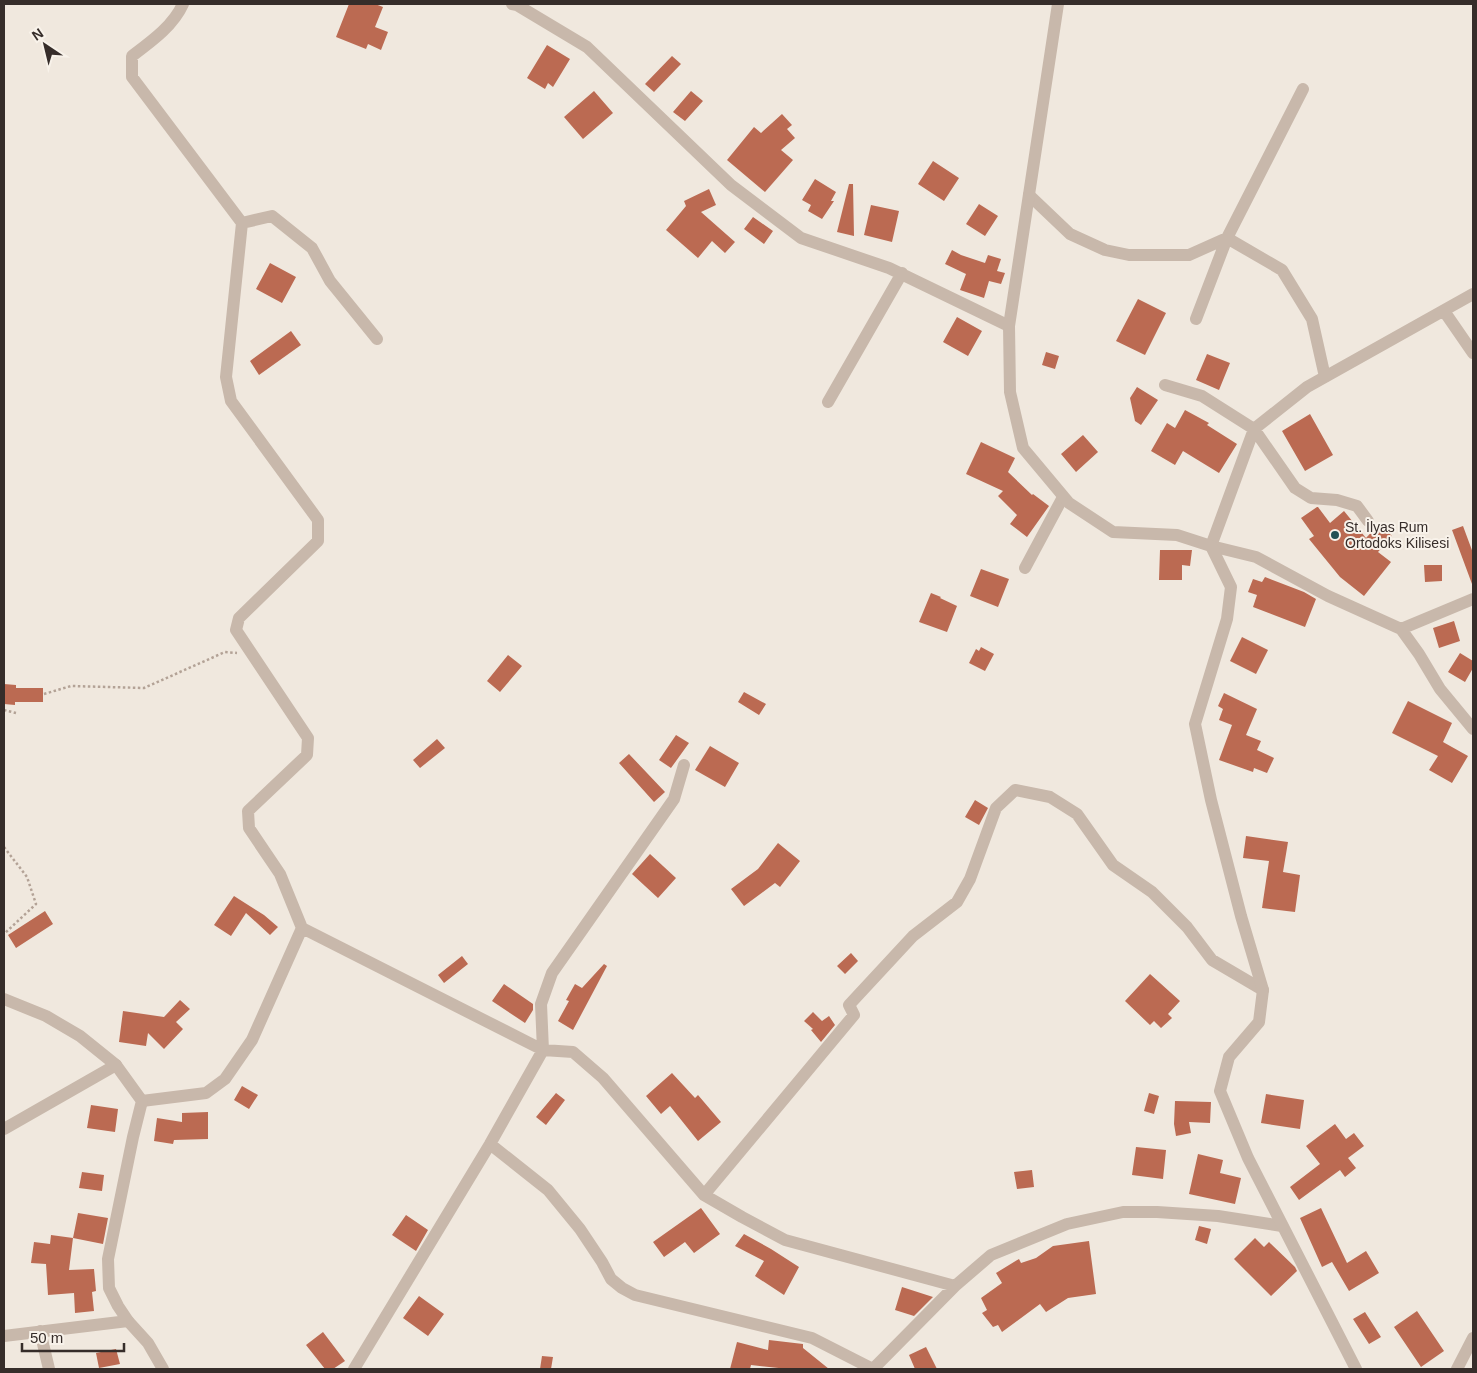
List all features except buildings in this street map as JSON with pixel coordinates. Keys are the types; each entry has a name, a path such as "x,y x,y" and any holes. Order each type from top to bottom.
{"street":[{"path":"183,4 179,13 157,37 132,56 132,77 242,223 226,377 231,401 318,520 318,541 239,618 236,630 308,738 307,755 248,811 249,828 280,874 302,928 543,1050 573,1052 602,1078 704,1195 784,1240 955,1286"},
{"path":"512,4 518,5 587,47 731,185 801,238 902,273 1009,326"},
{"path":"1058,4 1009,326 1010,392 1023,448 1069,503 1113,532 1176,535 1256,557 1328,596 1401,629 1440,689 1473,729"},
{"path":"1196,319 1227,238 1303,89"},
{"path":"1029,195 1070,234 1105,250 1130,255 1189,255 1227,238"},
{"path":"242,223 272,216 312,248 330,281 377,339"},
{"path":"1227,238 1282,270 1312,320 1325,377"},
{"path":"828,402 902,273"},
{"path":"1356,1369 1248,1158 1220,1091 1229,1057 1259,1022 1263,990 1210,800 1195,724 1227,619 1231,587 1211,546 1254,429 1307,387 1473,294"},
{"path":"1444,311 1473,353"},
{"path":"1165,385 1202,396 1254,429 1295,488 1311,498 1337,500 1357,506 1368,522"},
{"path":"1026,568 1063,496"},
{"path":"1401,629 1473,599"},
{"path":"354,1369 490,1144 543,1050 541,1004 552,973 674,799 684,765"},
{"path":"704,1195 854,1015 849,1004 912,936 957,902 970,879 996,808 1016,790 1050,797 1077,814 1113,866 1152,892 1187,927 1212,960 1263,990"},
{"path":"142,1101 206,1094 225,1079 252,1040 302,928"},
{"path":"4,999 46,1016 80,1036 116,1065 142,1101"},
{"path":"4,1129 116,1065"},
{"path":"142,1101 132,1137 108,1259 109,1288 118,1306 128,1321 148,1343 163,1369"},
{"path":"490,1144 554,1196 580,1229 611,1279 622,1288 635,1295 812,1338 873,1369 955,1286 991,1255 1067,1224 1123,1212 1157,1212 1218,1216 1282,1226"},
{"path":"4,1336 128,1321"},
{"path":"40,1331 49,1369"},
{"path":"1457,1369 1473,1338"}],"path":[{"path":"44,694 71,686 144,688 225,652 232,654 251,652"},
{"path":"4,710 16,713"},
{"path":"4,847 27,877 36,904 4,934"}],"place":[{"name":"St. İlyas Rum Ortodoks Kilisesi","path":"1335,535"}]}
